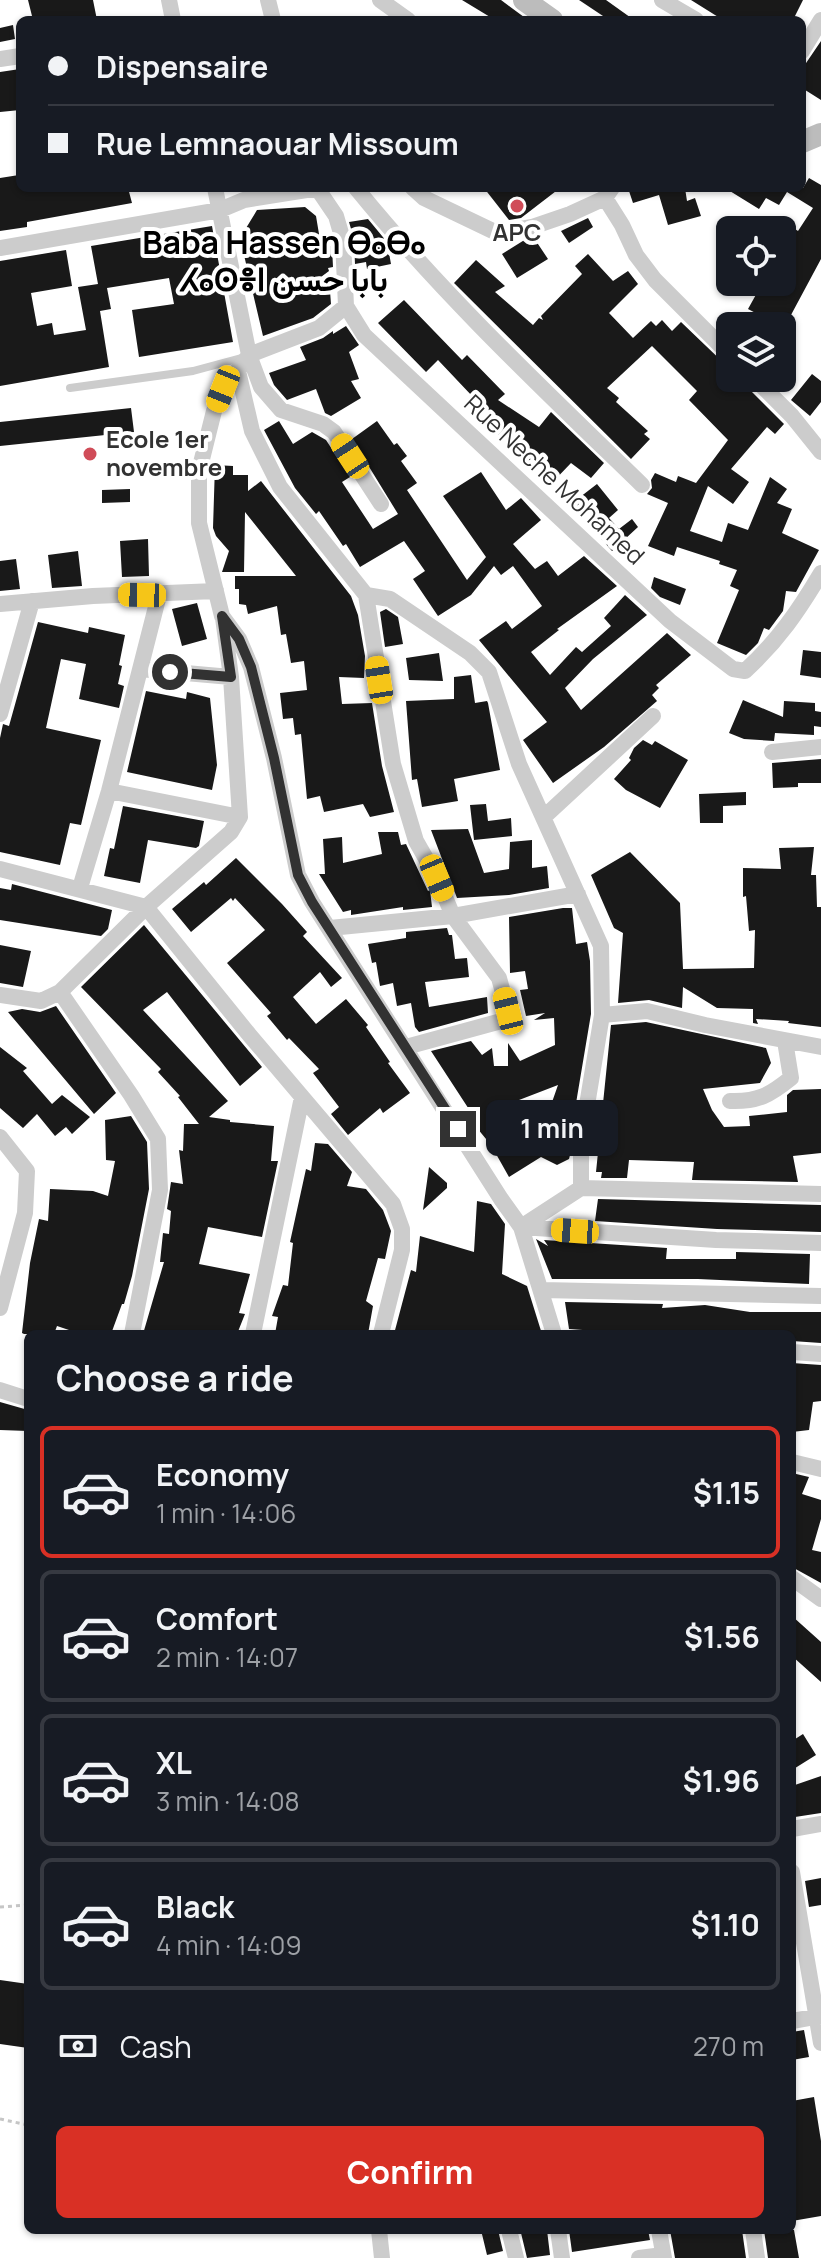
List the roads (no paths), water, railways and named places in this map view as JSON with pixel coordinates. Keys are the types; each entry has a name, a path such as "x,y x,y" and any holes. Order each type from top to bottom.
{"main road":[{"path":"524,0 546,16"}],"street":[{"path":"380,0 402,16"},
{"path":"662,0 689,16"},
{"path":"806,44 821,20"},
{"path":"216,192 249,355 261,387 281,410 323,424 334,432 381,504"},
{"path":"0,248 220,210 244,200 293,192"},
{"path":"0,995 41,1001 60,992 146,907 231,832 240,817 231,677 222,616 199,523 199,471 214,411 223,389 249,355 319,328 346,306 343,240 336,216 321,192"},
{"path":"359,192 397,238 478,325 642,485"},
{"path":"417,192 497,233 532,227 570,214 608,193 636,255 655,280 716,341"},
{"name":"Rue Neche Mohamed","path":"346,306 364,335 670,621 733,669 745,671 757,660 793,620 821,573"},
{"path":"238,371 252,431 280,487 366,595 393,764 416,841 437,878 453,916 499,978 508,1011 505,1020 406,1047"},
{"path":"768,392 821,452"},
{"path":"0,604 216,591"},
{"path":"80,888 109,791 159,595"},
{"path":"366,595 390,599 470,653 489,672 519,764 601,946 602,1015 581,1141 581,1188"},
{"path":"0,714 32,601"},
{"path":"222,616 239,639 251,667 298,875 521,1227 553,1330"},
{"path":"140,669 231,677"},
{"path":"544,817 653,716"},
{"path":"772,752 821,747"},
{"path":"109,791 240,817"},
{"path":"0,869 146,907 393,1204 402,1229 402,1250 382,1330"},
{"path":"330,928 453,916 578,894"},
{"path":"60,992 158,1139 160,1190 133,1330"},
{"path":"602,1015 647,1011 821,1047"},
{"path":"730,1101 747,1102 770,1095 791,1078 785,1041"},
{"path":"254,1330 302,1097"},
{"path":"0,1137 27,1171 25,1213 0,1308"},
{"path":"521,1227 581,1188 821,1194"},
{"path":"521,1227 716,1240 821,1243"},
{"path":"542,1290 821,1296"},
{"path":"796,1352 821,1354"},
{"path":"0,1390 24,1398"},
{"path":"796,1463 821,1469"},
{"path":"796,1581 821,1599"},
{"path":"796,1828 821,1824"},
{"path":"796,1893 819,2016 821,2043"},
{"path":"796,2020 819,2016"},
{"path":"379,2234 382,2258"},
{"path":"510,2234 516,2258"},
{"path":"559,2234 562,2258"},
{"path":"639,2258 663,2257 660,2234"},
{"path":"754,2234 757,2258"}],"lane":[{"path":"70,388 193,371 249,355"}],"place":[{"name":"APC","path":"517,206"},
{"name":"Ecole 1er novembre","path":"90,454"}],"district":[{"name":"Baba Hassen ⴱⴰⴱⴰ ⵃⴰⵙⴻⵏ بابا حسن","path":"284,262"}]}
